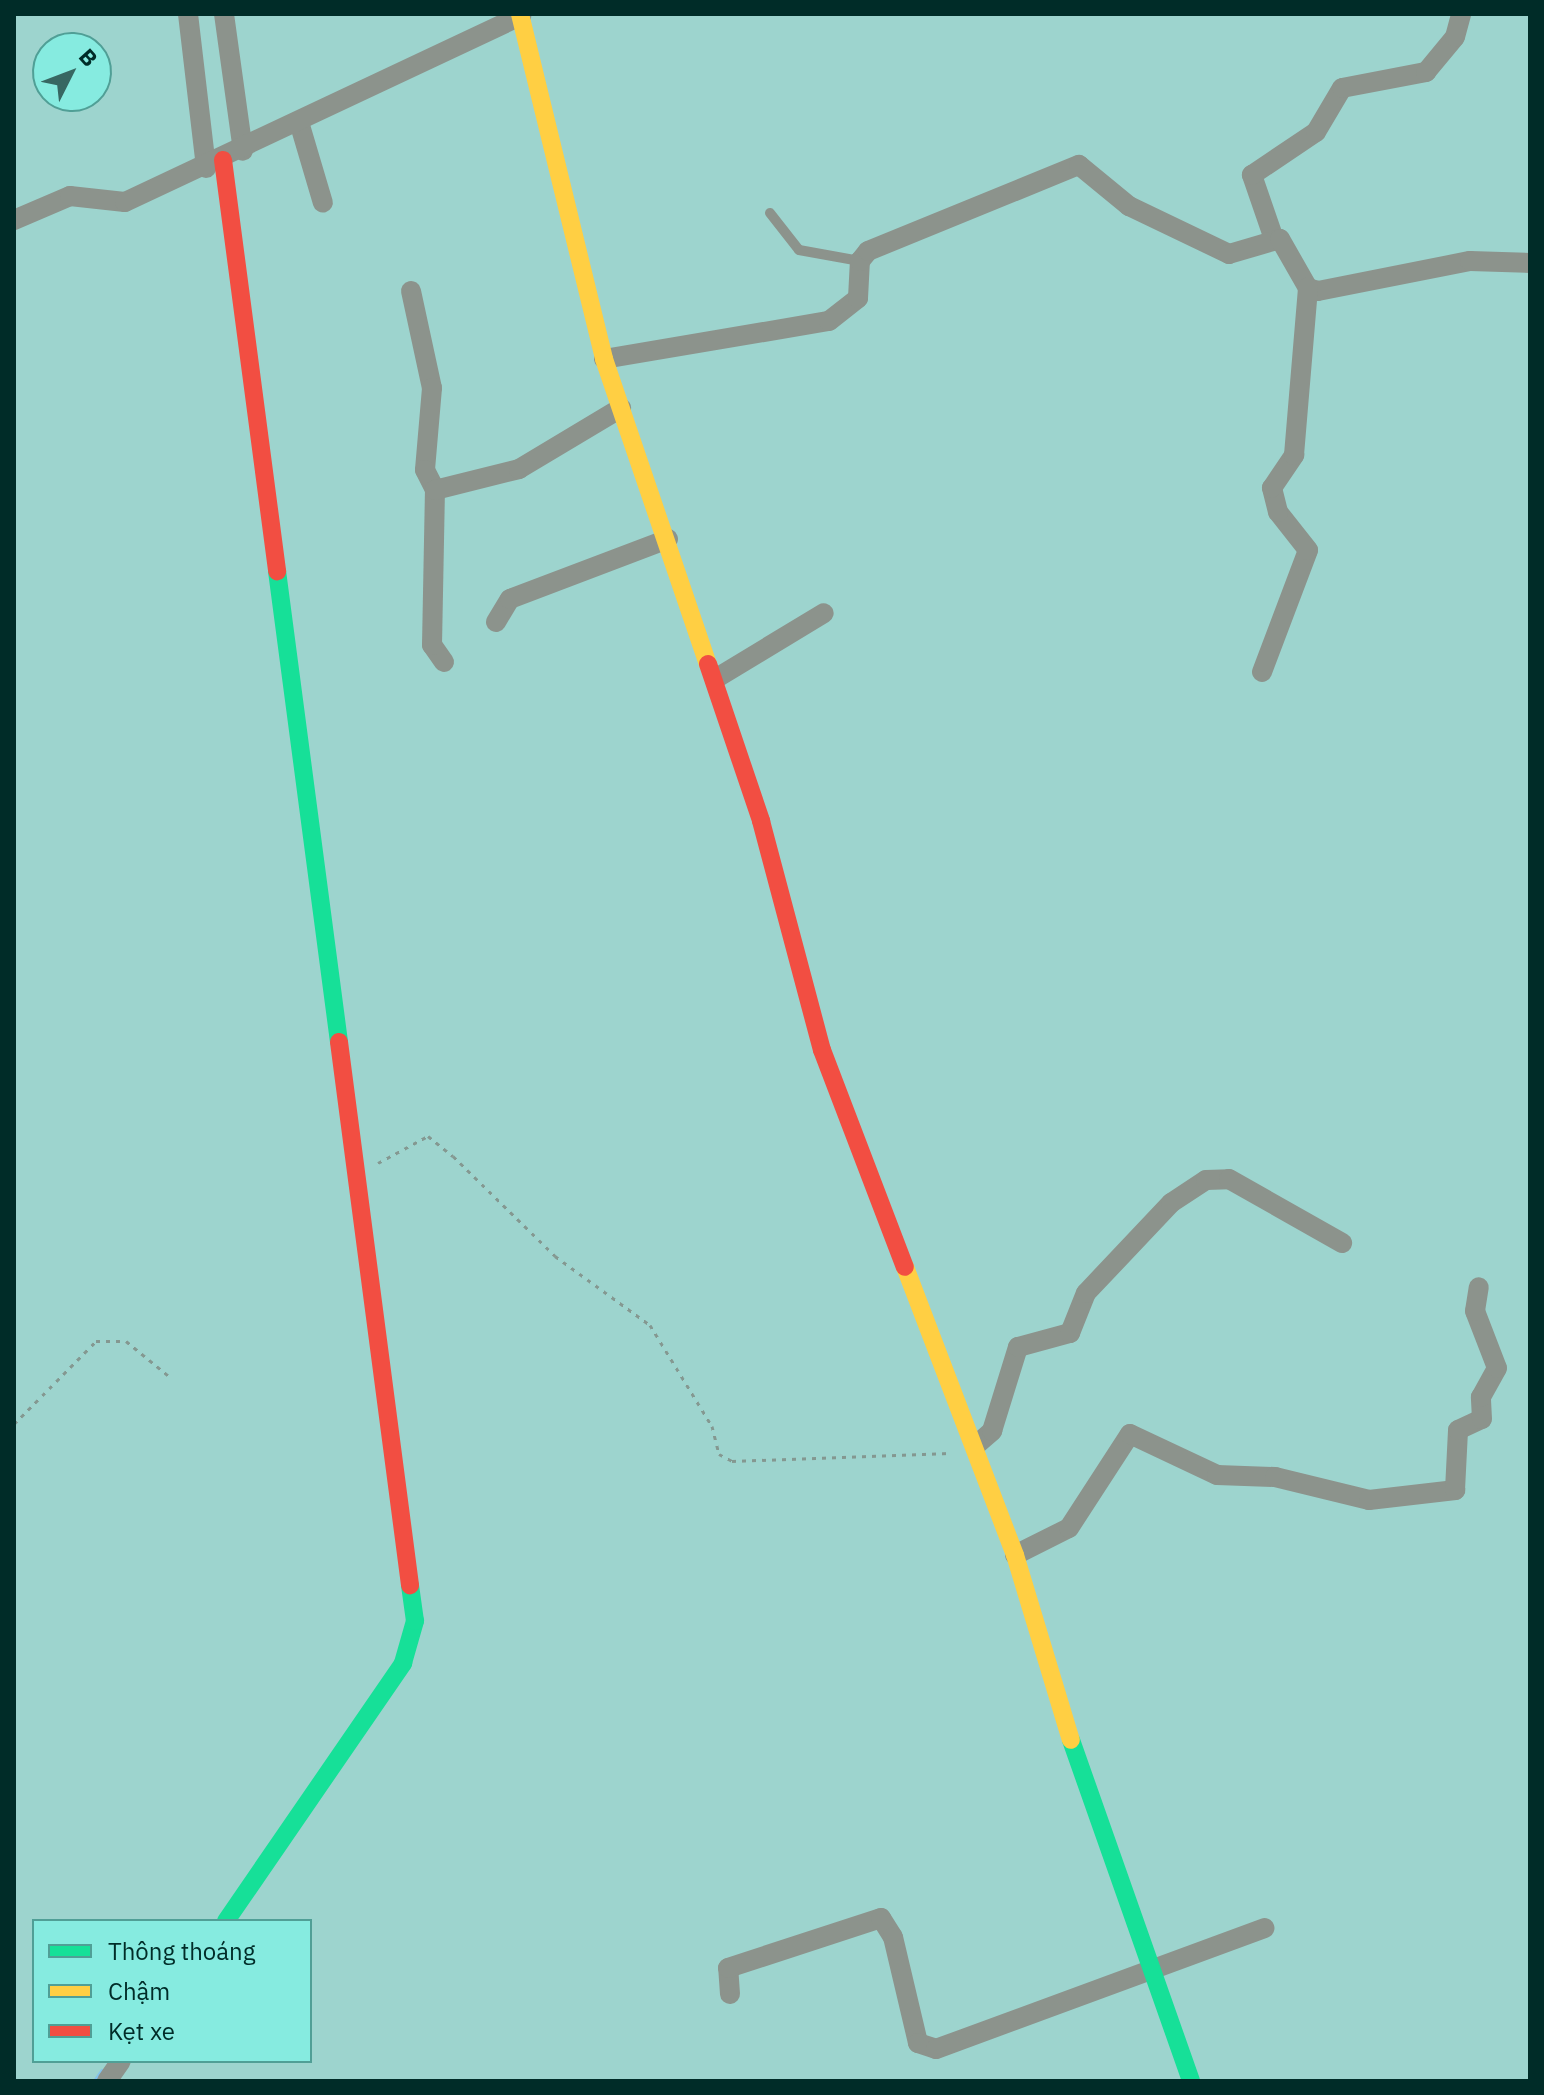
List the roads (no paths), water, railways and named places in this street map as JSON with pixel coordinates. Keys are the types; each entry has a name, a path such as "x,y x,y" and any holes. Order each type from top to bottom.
{"street":[{"path":"188,14 214,164 360,1172 415,1621 403,1663 227,1919"},
{"path":"224,14 243,151"},
{"path":"1274,239 1252,175 1316,132 1342,88 1426,72 1455,37 1461,14"},
{"path":"14,220 70,196 125,202 243,151 520,15 604,359 715,679 822,1050 1015,1555 1152,1975 1191,2081"},
{"path":"299,122 323,203"},
{"path":"604,359 829,321 858,298 860,261 882,243 1079,165 1129,206 1229,254 1274,239 1290,246 1308,288 1294,455 1272,488 1278,512 1308,550 1262,672"},
{"path":"1308,288 1470,261 1530,263"},
{"path":"411,291 432,388 425,470 435,490 432,645 444,662"},
{"path":"435,490 519,469 621,408"},
{"path":"496,622 510,599 668,539"},
{"path":"715,679 824,613"},
{"path":"976,1449 992,1431 1018,1347 1070,1333 1086,1293 1171,1203 1206,1180 1229,1179 1342,1243"},
{"path":"1015,1555 1069,1528 1130,1434 1217,1475 1275,1477 1369,1500 1455,1490 1458,1430 1482,1419 1481,1397 1497,1368 1475,1311 1479,1287"},
{"path":"730,1994 728,1968 874,1918 888,1923 916,2035 926,2049 1152,1975 1264,1928"},
{"path":"107,2081 120,2063"}],"lane":[{"path":"770,213 799,250 860,261"}],"waterway":[{"path":"95,2081 102,2071"}]}
